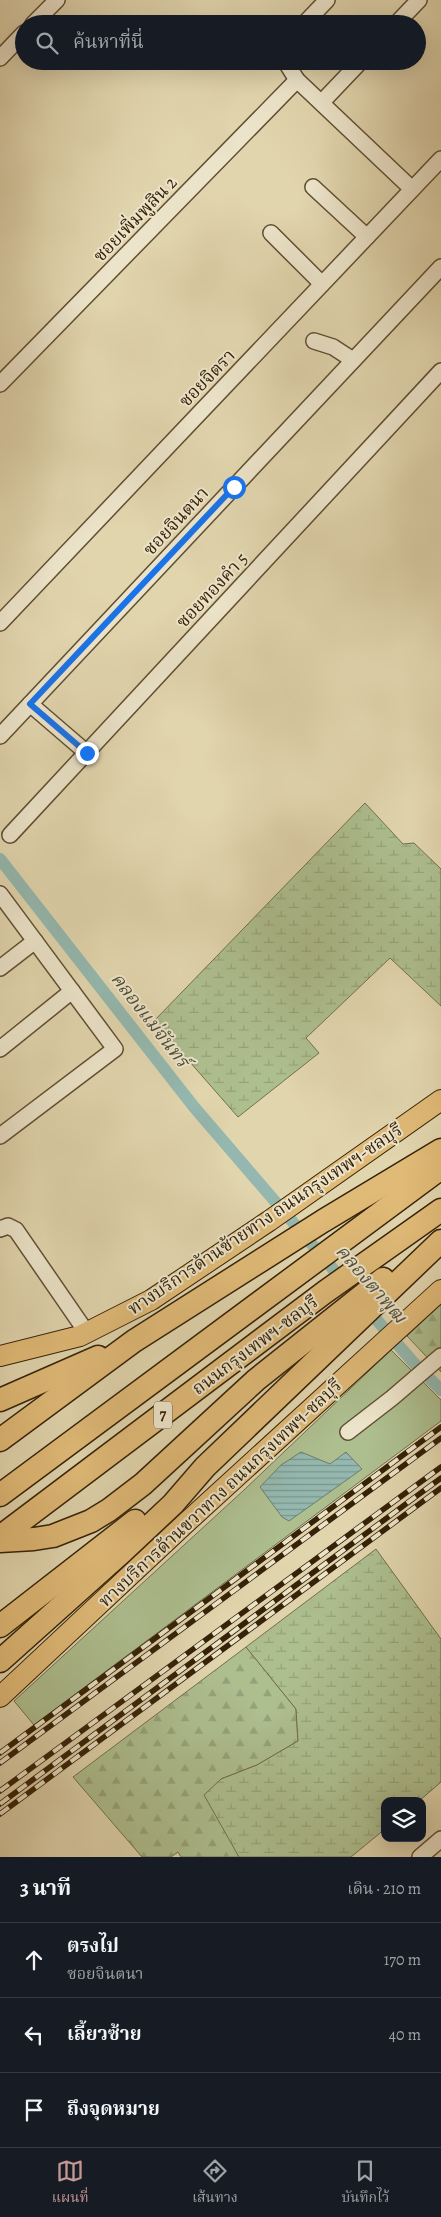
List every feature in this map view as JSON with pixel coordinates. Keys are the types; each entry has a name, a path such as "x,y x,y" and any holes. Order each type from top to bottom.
{"highway":[{"path":"0,1440 134,1341 323,1221 441,1150"},
{"name":"ถนนกรุงเทพฯ-ชลบุรี","path":"0,1495 441,1168"},
{"name":"ถนนกรุงเทพฯ-ชลบุรี","path":"0,1539 325,1292 441,1210"},
{"path":"0,1662 173,1504 205,1467 346,1320 441,1239"},
{"path":"0,1539 34,1540 53,1536 78,1527 109,1510 158,1471 256,1380 346,1320"},
{"path":"0,1400 134,1341"},
{"path":"0,1626 113,1539 168,1493 205,1467"}],"main road":[{"name":"ทางบริการด้านซ้ายทาง ถนนกรุงเทพฯ-ชลบุรี","path":"0,1356 87,1333 151,1300 269,1221 441,1100"},
{"name":"ทางบริการด้านขวาทาง ถนนกรุงเทพฯ-ชลบุรี","path":"0,1697 406,1320 441,1290"}],"street":[{"path":"42,15 56,0"},
{"path":"313,15 327,0"},
{"path":"405,15 419,0"},
{"path":"0,58 15,42"},
{"path":"291,70 297,80 412,189"},
{"path":"322,102 352,70"},
{"name":"ซอยเพิ่มพูสิน 2","path":"0,384 297,80"},
{"name":"ซอยจิตรา","path":"0,623 441,159"},
{"path":"313,187 367,237"},
{"path":"272,233 322,284"},
{"name":"ซอยจินตนา","path":"0,736 441,267"},
{"path":"314,341 332,347 353,360"},
{"name":"ซอยทองคำ 5","path":"10,835 441,371"},
{"path":"30,704 87,753"},
{"path":"0,1136 115,1049 35,941 2,902"},
{"path":"0,968 35,941"},
{"path":"0,1049 72,992"},
{"path":"0,1228 8,1226 16,1230 87,1333"},
{"path":"348,1432 440,1357"},
{"path":"420,1857 440,1842"}],"green space":[{"path":"365,803 403,844 414,843 441,869 441,1006 390,958 306,1038 319,1053 238,1117 154,1021"},
{"path":"441,1304 441,1372 407,1336"},
{"path":"391,1350 441,1400 441,1421 34,1725 14,1701 244,1490"},
{"path":"376,1549 441,1639 441,1782 424,1797 381,1797 381,1832 351,1857 239,1857 204,1795 221,1779 257,1765 298,1741 296,1709 246,1647"},
{"path":"246,1647 296,1709 298,1741 257,1765 221,1779 233,1844 239,1857 181,1857 178,1852 171,1857 142,1857 73,1777"}],"water":[{"path":"301,1452 330,1464 346,1452 362,1469 289,1521 282,1517 260,1487 281,1465"}],"waterway":[{"name":"คลองแม่จันทร์","path":"0,859 194,1107 412,1361 441,1390"}],"railway":[{"path":"0,1753 441,1427"},
{"path":"0,1763 441,1438"},
{"path":"0,1791 441,1467"},
{"path":"0,1804 441,1478"},
{"path":"0,1814 441,1488"}],"route":[{"path":"87,753 30,704 234,487"}],"water label":[{"name":"คลองตาพุฒ","path":"371,1284"}]}
